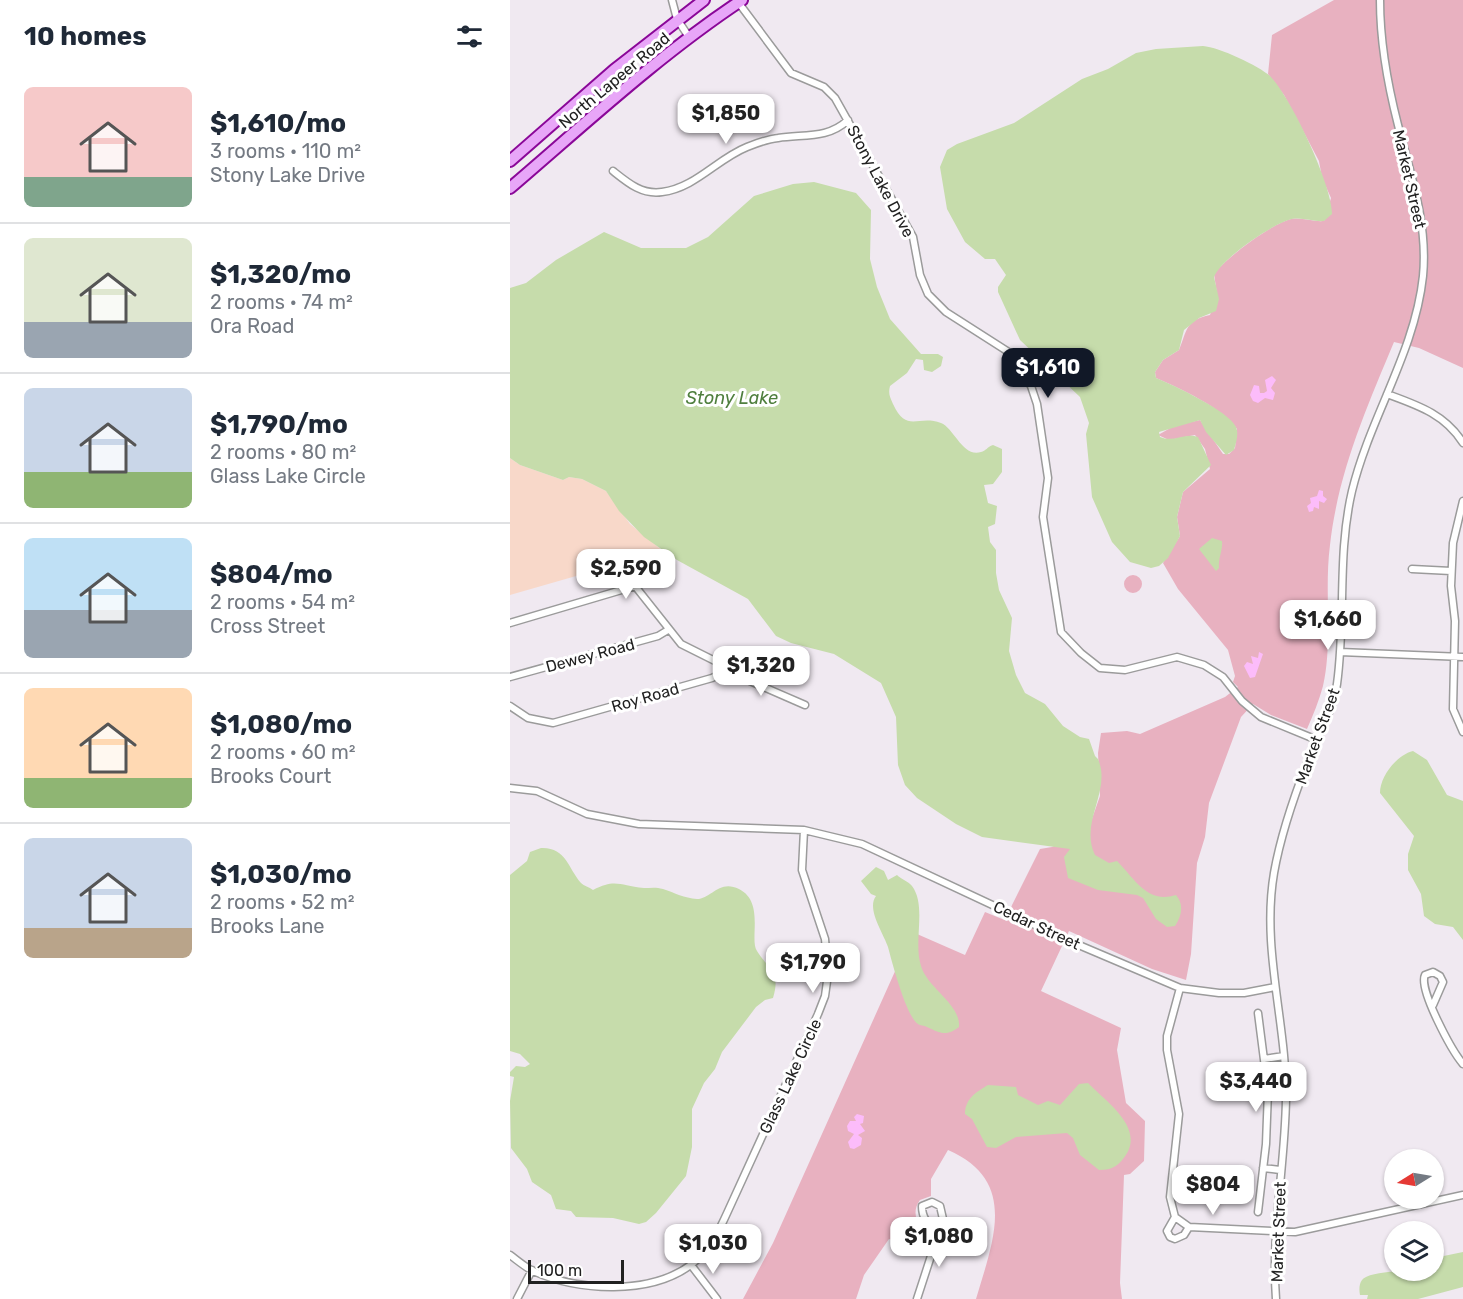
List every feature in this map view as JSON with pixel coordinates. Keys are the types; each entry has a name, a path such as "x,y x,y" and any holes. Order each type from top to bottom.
{"main road":[{"name":"North Lapeer Road","path":"513,159 677,20 704,0"},
{"name":"North Lapeer Road","path":"510,188 689,37 740,1"},
{"path":"513,159 517,171 526,174"}],"street":[{"path":"672,0 677,20 689,37"},
{"name":"Stony Lake Drive","path":"740,1 791,73 824,87 835,98 913,237 920,275 928,294 946,312 1007,351 1031,387 1037,404 1048,478 1043,517 1061,632 1081,653 1100,668 1125,670 1176,657 1204,665 1223,677 1242,701 1261,717 1317,740"},
{"name":"Market Street","path":"1276,1299 1275,1230 1286,1099 1284,1056 1270,925 1274,874 1286,820 1334,700 1340,652 1343,541 1360,460 1414,324 1422,286 1424,246 1419,203 1390,87 1379,2"},
{"path":"613,171 633,187 645,192 660,193 690,183 746,148 775,138 798,135 813,137 842,126 848,120"},
{"path":"1387,394 1413,403 1444,420 1463,443"},
{"path":"1463,501 1453,543 1451,571 1455,621 1454,714 1463,732"},
{"path":"1412,569 1451,571"},
{"path":"510,623 635,586 681,644 719,663 722,669 743,676 805,705"},
{"name":"Dewey Road","path":"510,677 658,636 668,630"},
{"path":"1340,652 1463,657"},
{"name":"Roy Road","path":"510,706 539,722 564,721 712,678 722,673 722,669"},
{"path":"510,788 537,791 587,814 639,824 804,830"},
{"name":"Cedar Street","path":"804,830 862,844 1067,940 1180,988 1219,993 1244,993 1275,987"},
{"name":"Glass Lake Circle","path":"510,1255 532,1270 586,1286 612,1287 645,1284 691,1265 716,1236 825,996 828,974 825,939 802,870 804,830"},
{"path":"1433,1005 1443,982 1440,976 1433,972 1427,973 1423,979 1433,1005 1450,1046 1463,1064"},
{"path":"1180,988 1170,1019 1167,1050 1179,1113 1170,1197 1176,1218 1189,1227 1294,1232 1463,1195"},
{"path":"1258,1013 1268,1100 1258,1212"},
{"path":"1264,1059 1284,1056"},
{"path":"1263,1168 1280,1170"},
{"path":"917,1299 937,1230 943,1218 940,1206 932,1202 922,1206 922,1215 937,1230"},
{"path":"1176,1218 1167,1231 1170,1237 1175,1239 1184,1235 1189,1227"},
{"path":"691,1265 717,1299"},
{"path":"517,1299 532,1270"}],"shaded area":[{"path":"1334,0 1463,0 1463,368 1419,348 1394,342 1354,442 1339,492 1328,563 1326,669 1320,697 1307,729 1271,715 1253,704 1241,717 1209,803 1205,837 1197,863 1191,954 1186,980 1152,969 1069,931 1041,991 1121,1028 1117,1050 1126,1103 1145,1121 1144,1161 1130,1174 1124,1175 1120,1283 1122,1299 976,1299 993,1235 995,1214 993,1195 985,1178 970,1163 948,1150 931,1179 931,1196 920,1200 917,1206 916,1218 922,1235 922,1248 889,1239 864,1275 856,1299 743,1299 773,1243 901,958 917,934 965,955 985,912 1007,921 1012,905 1040,849 1052,847 1088,830 1100,796 1098,753 1101,733 1127,731 1140,734 1225,697 1238,687 1233,682 1235,676 1228,650 1178,589 1163,563 1180,536 1177,517 1183,492 1210,469 1205,449 1195,435 1169,440 1158,435 1174,426 1200,420 1223,454 1229,454 1235,448 1237,429 1211,406 1156,378 1155,372 1163,360 1179,350 1191,323 1210,315 1217,294 1214,274 1220,267 1261,234 1282,222 1291,219 1324,221 1331,198 1322,178 1319,161 1284,95 1268,74 1272,35"},
{"path":"510,458 520,465 563,480 569,477 582,479 606,491 630,524 663,551 510,595"},
{"path":"1133,575 1139,578 1142,584 1139,590 1133,593 1127,590 1124,584 1127,578"}],"sand":[{"path":"1272,376 1276,380 1271,388 1275,393 1273,400 1265,398 1258,403 1253,401 1250,395 1254,385 1259,386 1260,393 1264,393 1267,391 1265,380"},
{"path":"1319,490 1323,491 1323,496 1327,499 1324,503 1319,501 1319,509 1314,507 1313,511 1309,512 1307,506 1311,503 1310,498 1317,496"},
{"path":"1259,652 1263,654 1255,677 1250,678 1244,666 1247,662 1253,664 1251,656 1258,658"},
{"path":"857,1114 864,1116 863,1123 860,1124 865,1131 858,1135 862,1138 861,1145 854,1149 850,1148 848,1142 854,1134 848,1131 847,1126 850,1121 856,1121 854,1117"}],"water":[{"path":"1203,46 1248,62 1270,76 1279,87 1299,122 1318,164 1326,184 1332,214 1324,221 1292,219 1283,222 1248,243 1226,261 1214,277 1219,299 1216,311 1199,318 1184,330 1179,350 1163,360 1155,372 1156,378 1200,399 1223,414 1236,427 1237,436 1234,450 1226,455 1206,432 1200,420 1159,432 1160,437 1165,439 1198,437 1211,465 1183,492 1177,517 1180,536 1168,558 1159,566 1151,568 1130,562 1112,542 1092,497 1086,434 1089,423 1080,397 1020,340 998,292 998,287 1006,275 995,259 985,259 965,242 947,209 940,167 947,150 957,144 1014,123 1082,79 1108,69 1136,53 1156,49"},
{"name":"Stony Lake","path":"814,182 856,193 871,210 870,259 877,287 890,319 921,354 938,354 943,357 941,366 932,372 924,370 923,360 916,359 907,373 890,386 890,397 898,413 908,421 926,420 941,423 969,451 975,453 983,451 993,445 1002,449 1002,472 993,484 984,485 988,503 997,506 995,524 988,527 990,542 996,550 999,590 1012,618 1009,651 1016,675 1025,693 1045,704 1063,726 1080,737 1089,739 1098,759 1101,783 1091,831 1091,843 1095,855 1109,863 1117,861 1149,893 1166,897 1176,895 1181,910 1175,926 1167,927 1156,919 1143,898 1137,895 1098,890 1068,878 1064,857 1070,849 982,837 956,824 917,798 905,785 898,765 896,717 881,683 834,654 791,643 776,636 748,599 677,560 644,537 619,511 606,491 582,479 569,477 563,480 520,465 510,458 510,288 526,283 556,260 604,232 641,248 686,248 708,237 754,196 793,184"},
{"path":"1212,538 1222,541 1219,568 1216,571 1199,549"},
{"path":"1413,751 1427,760 1447,795 1463,801 1463,940 1453,927 1435,924 1424,916 1421,894 1408,870 1408,854 1414,836 1380,793 1383,780 1390,767 1401,757"},
{"path":"541,848 556,851 561,855 581,883 593,890 607,884 618,884 660,888 697,899 726,886 739,889 752,903 757,951 775,977 773,998 765,1000 756,1007 722,1052 692,1109 692,1147 686,1176 656,1213 646,1222 639,1224 613,1218 576,1217 571,1211 556,1209 551,1195 532,1182 527,1169 511,1148 510,1101 514,1077 510,1076 510,1072 516,1066 525,1067 530,1064 520,1054 510,1051 510,875 527,861 530,852"},
{"path":"876,867 884,871 888,880 897,875 907,881 916,894 919,903 918,946 921,966 930,982 955,1011 959,1027 950,1032 939,1032 919,1025 909,1011 888,947 874,914 873,901 876,896 871,894 861,881"},
{"path":"1088,1083 1122,1117 1131,1137 1129,1148 1123,1159 1110,1169 1099,1170 1080,1155 1073,1138 1067,1133 1016,1137 996,1148 987,1147 972,1119 965,1114 969,1100 988,1085 1016,1087 1018,1095 1038,1105 1048,1101 1060,1105 1079,1084"},
{"path":"1463,1252 1463,1287 1418,1299 1367,1299 1368,1295 1360,1295 1362,1280 1374,1274 1384,1273 1384,1281 1444,1281 1444,1256"}]}
